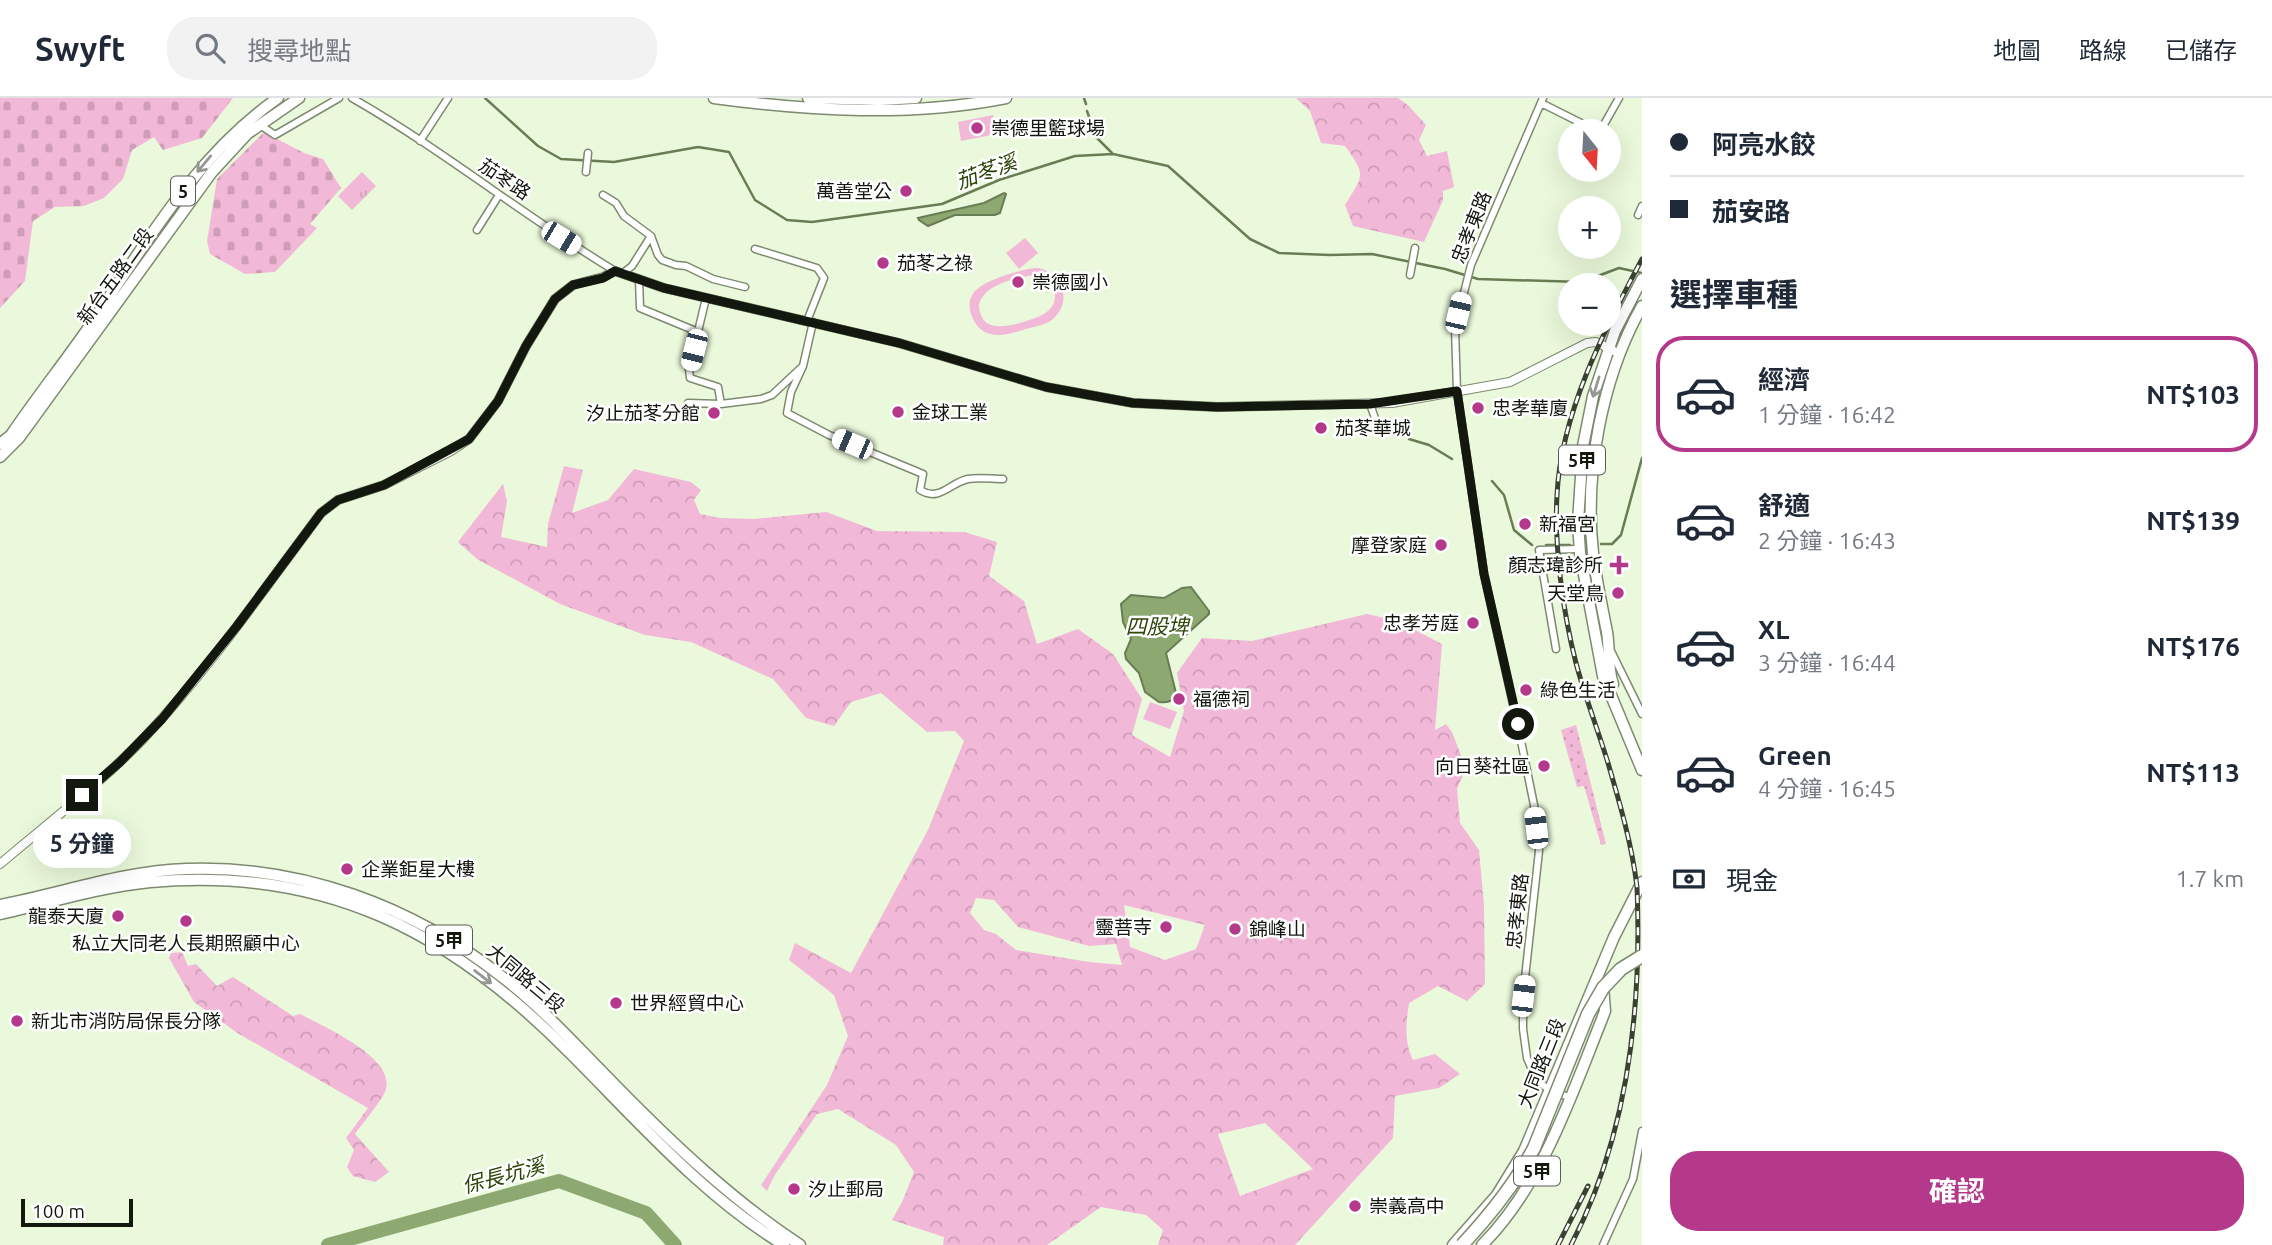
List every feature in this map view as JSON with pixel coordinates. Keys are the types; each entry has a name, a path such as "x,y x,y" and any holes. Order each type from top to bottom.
{"highway":[{"path":"1462,1245 1511,1188 1524,1167 1588,1014 1603,988 1621,969 1642,956"},
{"path":"1471,1245 1508,1199 1539,1149 1588,1026 1601,1001 1625,972 1642,962"}],"main road":[{"name":"新台五路二段","path":"272,109 278,98"},
{"name":"新台五路二段","path":"0,457 19,438 203,164 272,109 299,98"},
{"path":"714,98 768,106 850,111 911,110 1006,98"},
{"path":"808,98 916,98"},
{"name":"新台五路二段","path":"0,444 10,435 87,329 128,278"},
{"name":"5甲","path":"1642,279 1608,348 1593,396 1579,483 1580,549 1597,650 1603,676 1642,770"},
{"name":"5甲","path":"1642,306 1620,354 1602,411 1593,470 1591,512 1592,553 1610,649 1610,675 1642,755"},
{"name":"大同路三段","path":"0,905 120,876 197,869 279,875 384,904 426,925 503,977 698,1166 745,1206 800,1245"},
{"name":"大同路三段","path":"0,914 127,885 221,879 301,890 383,915 424,936 488,980 559,1042 692,1173 784,1245"},
{"name":"大同路三段","path":"1453,1245 1497,1195 1514,1168 1614,937 1642,882"},
{"name":"大同路三段","path":"1482,1245 1539,1167 1571,1098 1605,1011 1602,979 1618,938 1642,892"}],"street":[{"path":"256,120 275,135 339,98"},
{"name":"茄苳路","path":"352,98 420,141 561,238 619,272 646,284 899,343 1046,387 1133,403 1217,407 1370,404 1510,382 1587,343 1596,342 1620,354"},
{"path":"420,141 448,98"},
{"path":"1542,100 1595,130 1602,128 1619,98"},
{"name":"忠孝東路","path":"1542,100 1490,216 1470,268 1455,328 1457,391 1484,574 1520,731 1539,851 1523,996 1522,1029 1530,1066 1537,1080 1550,1090"},
{"path":"586,172 588,153"},
{"path":"477,230 499,195"},
{"path":"603,195 616,203 624,216 650,236 662,260 686,266 713,279 746,287"},
{"path":"1638,215 1642,205"},
{"path":"0,864 120,762 162,719 237,626 321,513 338,500 384,485 469,439 498,401 526,346 555,299 573,285 603,278 632,266 650,236"},
{"path":"1410,275 1415,248"},
{"path":"755,249 817,268 824,278 810,321 803,366 791,393 787,413 829,435 923,474 920,490 926,494 937,495 967,479 1003,479"},
{"path":"639,279 640,308 698,332"},
{"path":"706,298 689,369 690,378 718,387 721,404"},
{"path":"688,403 721,404 761,399 772,395 803,366"},
{"path":"1370,404 1376,421"},
{"path":"1556,649 1539,550 1580,549"},
{"path":"1597,650 1610,649 1642,714"},
{"path":"1550,1090 1571,1098"},
{"path":"1603,1245 1633,1179 1642,1131"}],"green space":[{"path":"0,98 233,98 202,138 163,150 154,137 132,150 123,179 104,198 84,206 55,207 33,221 25,281 0,308"},
{"path":"1296,98 1398,98 1426,125 1419,140 1427,156 1447,151 1454,187 1443,191 1443,200 1424,242 1353,226 1345,205 1359,181 1357,164 1345,146 1321,143 1310,111"},
{"name":"崇德里籃球場","path":"993,115 996,134 961,141 958,122"},
{"path":"264,132 304,153 323,159 341,188 310,224 317,228 275,272 245,274 210,254 207,241 217,179"},
{"path":"362,172 376,186 352,210 338,196"},
{"path":"1025,238 1038,253 1019,269 1006,253"},
{"path":"1038,268 1052,275 1062,287 1063,302 1055,317 1042,325 1004,335 983,331 973,319 970,309 972,295 977,289 998,278","holes":["1033,275 1043,277 1054,288 1055,296 1054,303 1046,312 1006,326 993,326 983,319 979,305 993,287"]},
{"path":"564,466 583,470 572,513 608,500 634,469 691,482 701,490 694,500 700,514 720,518 753,519 826,512 877,531 964,532 997,542 989,576 1024,601 1037,644 1078,629 1113,654 1142,699 1132,735 1170,757 1184,711 1177,673 1202,638 1252,641 1367,614 1398,621 1442,644 1435,730 1446,724 1452,732 1466,768 1457,789 1460,823 1479,850 1484,905 1485,984 1467,1001 1438,986 1409,1003 1406,1032 1413,1060 1435,1054 1460,1074 1439,1088 1395,1096 1393,1138 1295,1245 1158,1245 1163,1230 1146,1215 1101,1207 1047,1245 943,1245 944,1237 892,1220 914,1172 896,1145 838,1109 817,1114 774,1176 767,1191 761,1185 827,1085 848,1036 834,995 789,960 795,943 851,973 928,830 964,741 955,731 927,732 881,693 851,702 834,726 806,718 773,679 691,642 645,635 560,604 477,559 458,542 503,484 507,501 501,537 547,547 548,524","holes":["976,898 994,900 1018,927 1089,946 1116,944 1122,965 1016,950 996,934 984,930 970,913","1124,905 1205,925 1196,949 1165,960 1130,947","1265,1123 1313,1169 1240,1196 1218,1134"]},
{"path":"1150,702 1177,712 1170,729 1143,719"},
{"path":"1576,725 1606,844 1601,845 1584,786 1577,787 1561,730"},
{"path":"182,952 188,966 196,964 217,986 233,977 293,1016 300,1014 369,1054 386,1077 386,1089 355,1134 389,1172 375,1182 353,1176 347,1167 354,1150 346,1138 368,1108 239,1034 194,1002 169,958 171,953"}],"water":[{"path":"1006,194 1000,213 995,215 955,215 928,226 918,218 984,203"},
{"name":"四股埤","path":"1191,587 1209,614 1166,653 1176,693 1169,701 1159,702 1145,692 1139,673 1126,659 1125,653 1131,639 1123,622 1121,604 1131,595 1164,598 1182,588"}],"waterway":[{"name":"茄苳溪","path":"485,98 538,146 561,159 614,162 698,147 729,152 755,200 787,220 812,222 942,204 999,180 1075,156 1113,154 1168,166 1250,239 1279,253 1372,254 1445,269 1478,279 1582,282 1619,268 1642,273"},
{"path":"1084,98 1086,104"},
{"path":"1087,111 1094,131"},
{"path":"1097,138 1112,153"},
{"path":"1409,439 1429,445 1452,459"},
{"path":"1601,544 1612,544 1621,535 1642,458"},
{"path":"1492,481 1504,495 1514,530 1532,545"},
{"path":"1546,545 1570,545"},
{"name":"保長坑溪","path":"328,1245 559,1181 646,1213 675,1245"}],"railway":[{"path":"1571,1245 1606,1160 1618,1116 1633,1025 1638,933 1637,887 1629,840 1567,623 1558,557 1557,495 1560,464 1576,403 1599,344 1642,259"},
{"path":"1558,1245 1588,1186"}],"place":[{"name":"崇德里籃球場","path":"977,128"},
{"name":"萬善堂公","path":"906,191"},
{"name":"茄苳之祿","path":"883,263"},
{"name":"崇德國小","path":"1018,282"},
{"name":"忠孝華廈","path":"1478,408"},
{"name":"金球工業","path":"898,412"},
{"name":"汐止茄苳分館","path":"714,413"},
{"name":"茄苳華城","path":"1321,428"},
{"name":"新福宮","path":"1525,524"},
{"name":"摩登家庭","path":"1441,545"},
{"name":"顏志瑋診所","path":"1619,565"},
{"name":"天堂鳥","path":"1618,593"},
{"name":"忠孝芳庭","path":"1473,623"},
{"name":"綠色生活","path":"1526,690"},
{"name":"福德祠","path":"1179,699"},
{"name":"向日葵社區","path":"1544,766"},
{"name":"企業鉅星大樓","path":"347,869"},
{"name":"龍泰天廈","path":"118,916"},
{"name":"私立大同老人長期照顧中心","path":"186,921"},
{"name":"靈菩寺","path":"1166,927"},
{"name":"錦峰山","path":"1235,929"},
{"name":"世界經貿中心","path":"616,1003"},
{"name":"新北市消防局保長分隊","path":"17,1021"},
{"name":"汐止郵局","path":"794,1189"},
{"name":"崇義高中","path":"1355,1206"}],"route":[{"path":"82,795 120,762 162,719 237,626 321,513 338,500 402,477 469,439 498,401 526,346 555,299 573,285 603,278 615,271 646,284 899,343 1046,387 1133,403 1217,407 1370,404 1457,391 1484,574 1518,724"}]}
